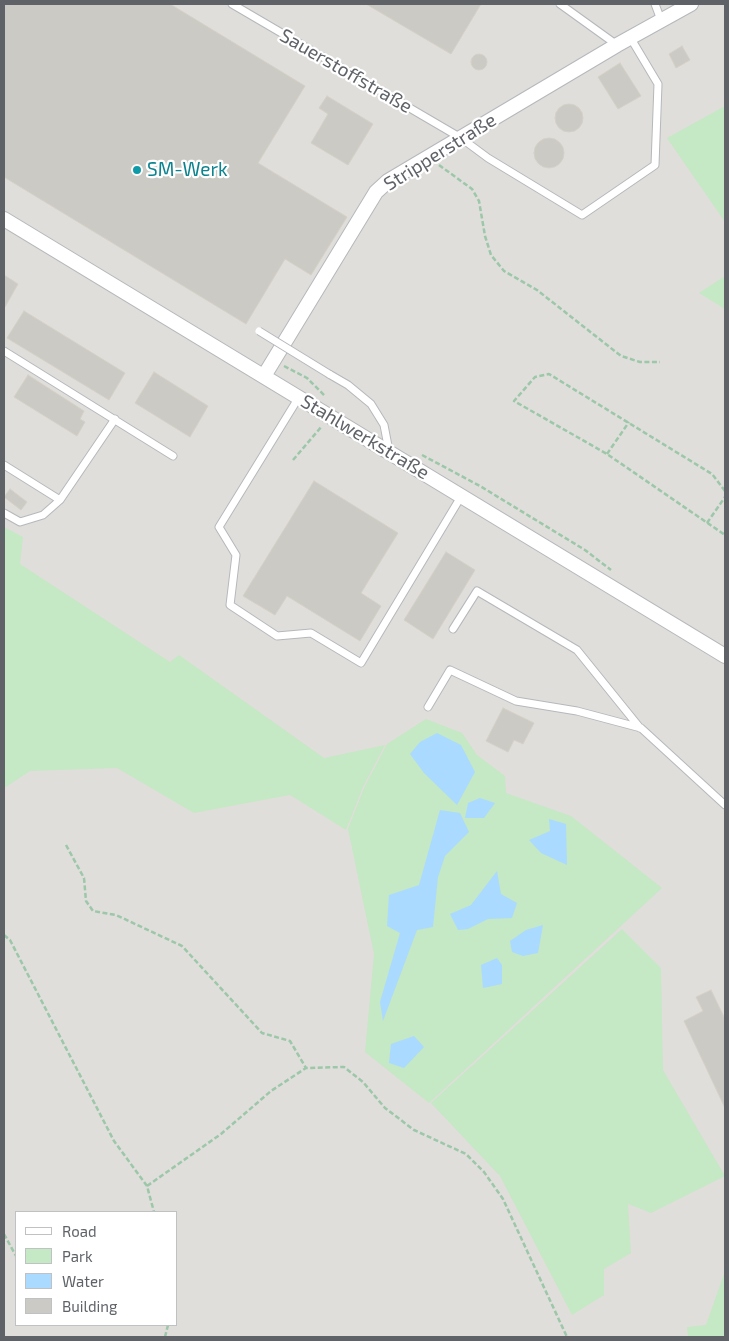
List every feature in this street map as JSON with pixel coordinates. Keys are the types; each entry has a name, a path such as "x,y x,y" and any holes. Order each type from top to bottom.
{"street":[{"name":"Stripperstraße","path":"264,376 376,192 388,181 617,45 691,4"},
{"name":"Stahlwerkstraße","path":"4,219 725,656"}],"lane":[{"name":"Sauerstoffstraße","path":"232,4 461,138 488,158 582,215 655,165 658,84 630,38"},
{"path":"560,4 617,45"},
{"path":"655,4 661,20"},
{"path":"258,331 348,385 371,404 384,425 389,451"},
{"path":"4,351 115,418 173,456"},
{"path":"299,397 219,527 236,555 230,605 277,636 310,633 361,663 462,496"},
{"path":"4,513 20,522 43,515 60,500 115,418"},
{"path":"4,465 60,500"},
{"path":"453,630 478,591 577,650 640,728 725,805"},
{"path":"428,707 450,670 516,701 577,710 640,728"}],"path":[{"path":"427,158 472,189 479,201 485,236 491,255 504,270 536,290 621,356 640,362 660,362"},
{"path":"273,360 307,378 320,393 336,404 319,431 293,460"},
{"path":"725,492 712,474 549,374 535,377 514,400 607,454 725,534"},
{"path":"607,454 629,422"},
{"path":"417,452 505,501 585,550 614,572"},
{"path":"707,523 725,497"},
{"path":"66,845 84,878 86,901 93,911 116,915 182,946 262,1033 290,1041 306,1068"},
{"path":"4,934 10,940 114,1141 147,1186 154,1211"},
{"path":"147,1186 221,1134 271,1091 306,1068 344,1067 363,1082 385,1108 414,1130 466,1154 484,1172 503,1199 567,1337"},
{"path":"4,1234 15,1254"}],"shaded area":[{"path":"4,4 725,4 725,1337 4,1337"}],"green space":[{"path":"725,106 725,222 667,138"},
{"path":"725,276 725,309 699,293"},
{"path":"4,527 23,537 20,564 170,662 179,655 324,758 385,745 363,787 346,830 290,795 194,813 117,768 30,771 4,788"},
{"path":"426,719 462,733 477,755 505,776 506,793 571,816 662,888 429,1103 365,1052 374,954 348,829 364,788 387,744"},
{"path":"622,929 661,968 663,1070 725,1176 651,1213 628,1204 631,1253 604,1269 604,1295 572,1315 500,1176 431,1103"},
{"path":"725,1271 725,1337 688,1337 687,1327 706,1325"}],"water":[{"path":"437,733 461,745 475,772 457,805 424,773 410,754 420,742"},
{"path":"480,798 495,803 484,818 465,818 468,803"},
{"path":"440,810 460,813 469,832 445,856 438,877 433,927 417,930 383,1021 380,1002 400,933 387,926 389,895 419,885"},
{"path":"549,819 566,824 567,865 541,853 529,840 550,831"},
{"path":"497,871 501,894 517,903 512,918 488,919 468,929 458,930 450,914 471,905"},
{"path":"543,925 538,953 523,956 512,952 510,941 526,930"},
{"path":"497,958 502,965 502,984 483,988 481,965"},
{"path":"414,1036 424,1047 404,1068 389,1063 391,1044"}],"building":[{"name":"SM-Werk","path":"4,4 170,4 305,86 258,163 347,217 311,275 285,259 246,324 4,177"},
{"path":"366,4 481,4 451,54"},
{"path":"682,46 690,60 676,68 669,54"},
{"path":"479,54 485,56 487,62 485,68 479,70 473,68 471,62 473,56"},
{"path":"620,63 641,96 618,109 598,77"},
{"path":"327,96 373,124 348,165 311,143 328,114 319,108"},
{"path":"569,104 579,108 583,118 579,128 569,132 559,128 555,118 559,108"},
{"path":"549,138 555,139 563,147 563,159 555,167 549,168 543,167 535,159 534,153 535,147 543,139"},
{"path":"4,275 18,284 5,307 4,307"},
{"path":"24,311 125,373 109,400 7,338"},
{"path":"154,372 208,406 190,437 135,403"},
{"path":"28,375 84,411 80,419 85,422 77,436 14,397"},
{"path":"314,481 398,533 361,593 381,606 360,641 287,596 275,615 243,596"},
{"path":"10,489 27,502 21,510 4,497"},
{"path":"446,552 475,570 433,639 404,620"},
{"path":"503,708 534,723 523,744 514,740 508,752 486,741"},
{"path":"711,990 725,1019 725,1108 684,1021 703,1011 696,997"}],"place":[{"name":"SM-Werk","path":"137,170"}]}
